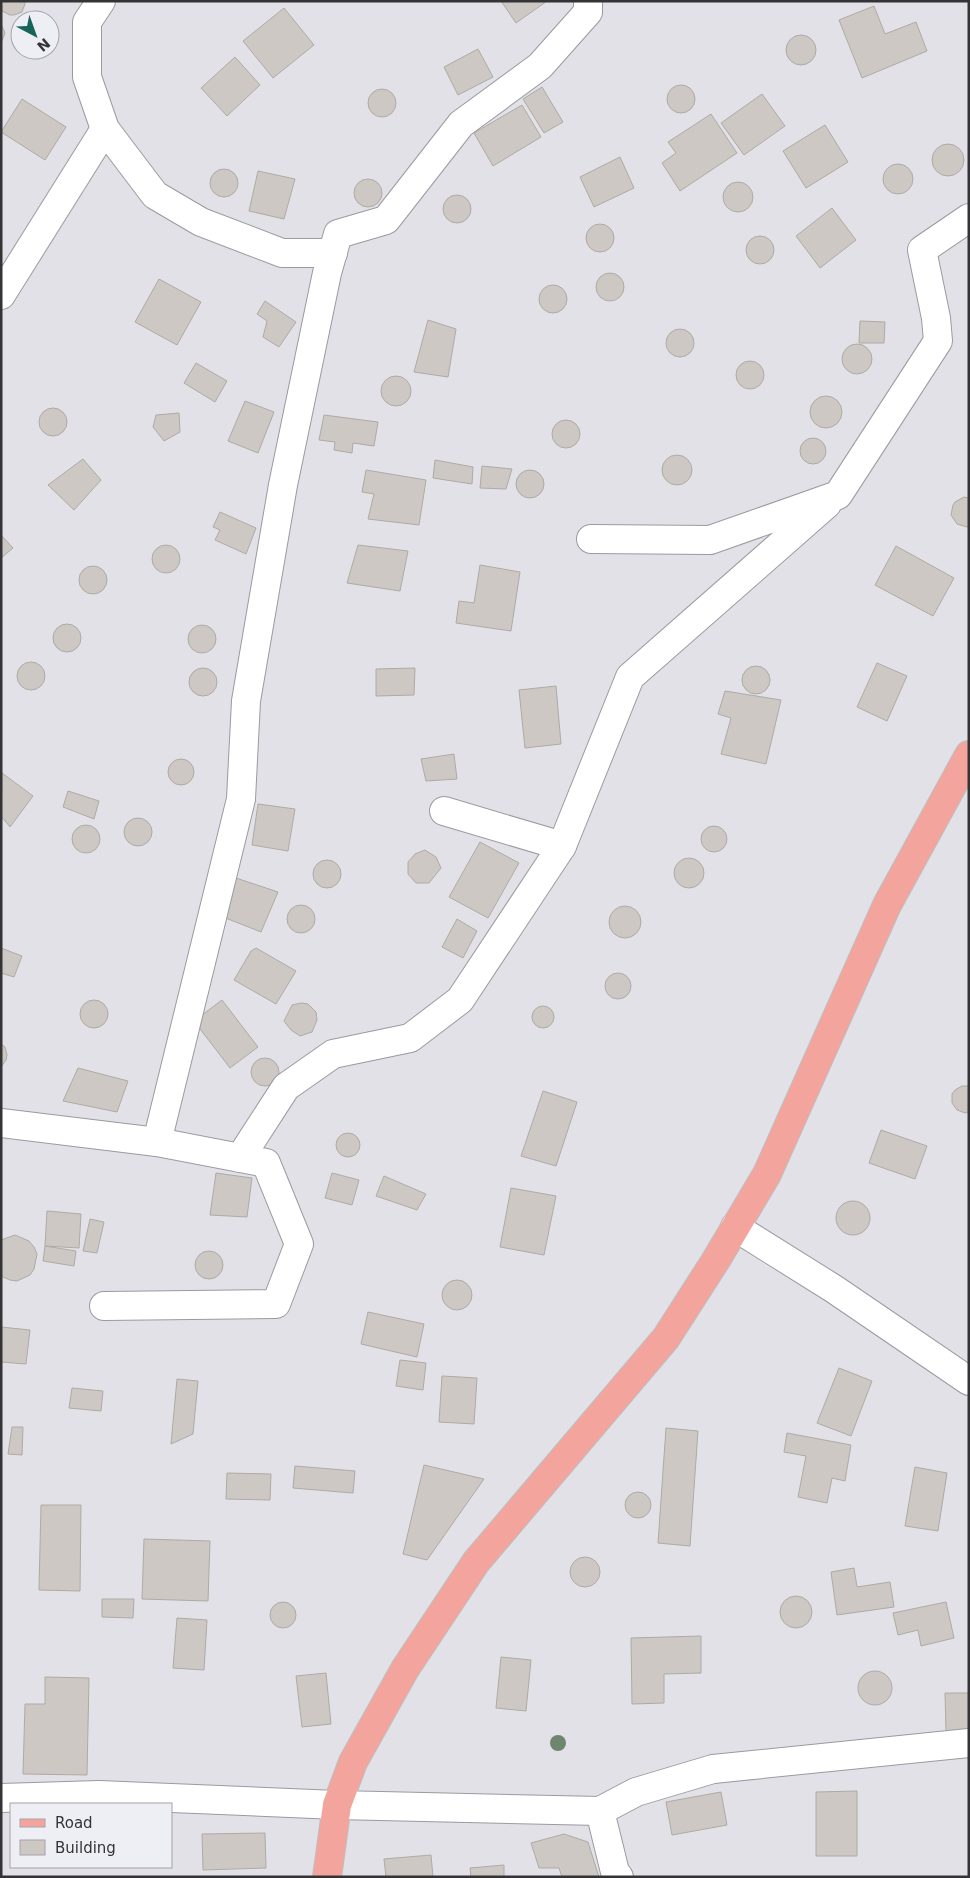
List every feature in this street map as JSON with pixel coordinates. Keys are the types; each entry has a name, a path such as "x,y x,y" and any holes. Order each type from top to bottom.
{"main road":[{"path":"327,1877 337,1805 353,1762 405,1669 476,1562 666,1338 735,1227 767,1174 887,905 969,755"}],"street":[{"path":"101,1 87,22 87,78 105,129 155,195 201,222 282,253 333,253"},
{"path":"157,1142 240,799 246,701 283,485 327,273 338,234 386,220 461,124 540,66 588,12 588,1"},
{"path":"1,295 105,129"},
{"path":"240,1158 286,1087 333,1054 410,1038 460,1000 562,846 630,677 838,495 938,341 936,318 922,250 969,218"},
{"path":"591,539 710,540 838,495"},
{"path":"444,811 562,846"},
{"path":"1,1123 157,1142 266,1163 299,1244 276,1304 104,1306"},
{"path":"735,1227 834,1289 969,1380"},
{"path":"1,1798 99,1794 337,1805 600,1811 636,1792 713,1769 969,1743"},
{"path":"600,1811 615,1872 619,1877"}],"building":[{"path":"1,1 25,1 23,10 10,10 10,15 2,11"},
{"path":"501,1 547,1 516,23"},
{"path":"874,6 885,34 916,22 927,51 862,78 839,20"},
{"path":"284,8 314,45 273,78 243,41"},
{"path":"1,24 5,33 1,43"},
{"path":"801,35 807,36 815,44 815,56 807,64 801,65 795,64 787,56 786,50 787,44 795,36"},
{"path":"478,49 493,77 458,95 444,67"},
{"path":"235,57 260,85 227,116 201,88"},
{"path":"681,85 691,89 695,99 691,109 681,113 671,109 667,99 671,89"},
{"path":"542,87 563,122 544,133 523,99"},
{"path":"382,89 392,93 396,103 392,113 382,117 372,113 368,103 372,93"},
{"path":"762,94 785,126 744,155 721,123"},
{"path":"22,99 66,127 45,160 1,132"},
{"path":"522,105 541,137 493,166 474,133"},
{"path":"711,114 737,153 680,191 662,163 676,153 668,142"},
{"path":"825,125 848,162 806,188 783,151"},
{"path":"948,144 959,149 964,160 959,171 948,176 937,171 932,160 937,149"},
{"path":"620,157 634,188 594,207 580,177"},
{"path":"898,164 904,165 912,173 912,185 904,193 898,194 892,193 884,185 883,179 884,173 892,165"},
{"path":"224,169 234,173 238,183 234,193 224,197 214,193 210,183 214,173"},
{"path":"258,171 295,179 284,219 249,211"},
{"path":"368,179 378,183 382,193 378,203 368,207 358,203 354,193 358,183"},
{"path":"738,182 749,186 753,197 749,208 738,212 727,208 723,197 727,186"},
{"path":"457,195 467,199 471,209 467,219 457,223 447,219 443,209 447,199"},
{"path":"832,208 856,240 820,268 796,236"},
{"path":"600,224 610,228 614,238 610,248 600,252 590,248 586,238 590,228"},
{"path":"760,236 770,240 774,250 770,260 760,264 750,260 746,250 750,240"},
{"path":"610,273 620,277 624,287 620,297 610,301 600,297 596,287 600,277"},
{"path":"159,279 201,302 177,345 135,322"},
{"path":"553,285 563,289 567,299 563,309 553,313 543,309 539,299 543,289"},
{"path":"265,301 296,322 279,347 263,337 267,321 257,314"},
{"path":"428,320 456,329 448,377 414,372"},
{"path":"860,321 885,322 884,343 859,343"},
{"path":"680,329 690,333 694,343 690,353 680,357 670,353 666,343 670,333"},
{"path":"857,344 863,345 871,353 871,365 863,373 857,374 851,373 843,365 842,359 843,353 851,345"},
{"path":"750,361 760,365 764,375 760,385 750,389 740,385 736,375 740,365"},
{"path":"196,363 227,381 215,402 184,383"},
{"path":"396,376 407,380 411,391 407,402 396,406 385,402 381,391 385,380"},
{"path":"826,396 837,401 842,412 837,423 826,428 815,423 810,412 815,401"},
{"path":"245,401 274,412 258,453 228,441"},
{"path":"53,408 63,412 67,422 63,432 53,436 43,432 39,422 43,412"},
{"path":"179,413 180,432 164,441 153,427 156,415"},
{"path":"324,415 378,422 374,446 353,443 352,453 334,450 335,442 319,440"},
{"path":"566,420 576,424 580,434 576,444 566,448 556,444 552,434 556,424"},
{"path":"813,438 823,441 826,451 823,461 813,464 803,461 800,451 803,441"},
{"path":"677,455 683,456 691,464 691,476 683,484 677,485 671,484 663,476 662,470 663,464 671,456"},
{"path":"83,459 101,480 74,510 48,485"},
{"path":"435,460 473,467 472,484 433,478"},
{"path":"482,466 512,469 506,489 480,488"},
{"path":"366,470 426,480 419,525 368,519 374,494 362,492"},
{"path":"530,470 540,474 544,484 540,494 530,498 520,494 516,484 520,474"},
{"path":"964,497 969,498 969,527 957,524 951,515 955,502"},
{"path":"220,512 256,528 246,554 215,540 220,530 213,527"},
{"path":"1,535 13,548 1,558"},
{"path":"166,545 176,549 180,559 176,569 166,573 156,569 152,559 156,549"},
{"path":"358,545 408,551 400,591 347,583"},
{"path":"896,546 954,578 933,616 875,585"},
{"path":"480,565 520,572 511,631 456,623 459,601 474,603"},
{"path":"93,566 103,570 107,580 103,590 93,594 83,590 79,580 83,570"},
{"path":"67,624 77,628 81,638 77,648 67,652 57,648 53,638 57,628"},
{"path":"202,625 212,629 216,639 212,649 202,653 192,649 188,639 192,629"},
{"path":"31,662 41,666 45,676 41,686 31,690 21,686 17,676 21,666"},
{"path":"877,663 907,676 887,721 857,707"},
{"path":"756,666 766,670 770,680 766,690 756,694 746,690 742,680 746,670"},
{"path":"203,668 213,672 217,682 213,692 203,696 193,692 189,682 193,672"},
{"path":"415,668 414,695 376,696 376,669"},
{"path":"556,686 561,744 525,748 519,690"},
{"path":"725,691 781,700 766,764 721,754 731,718 718,714"},
{"path":"454,754 457,779 426,781 421,759"},
{"path":"181,759 190,763 194,772 190,781 181,785 172,781 168,772 172,763"},
{"path":"2,773 33,796 10,827 1,816"},
{"path":"68,791 99,801 94,819 63,807"},
{"path":"258,804 295,809 288,851 252,845"},
{"path":"138,818 148,822 152,832 148,842 138,846 128,842 124,832 128,822"},
{"path":"86,825 96,829 100,839 96,849 86,853 76,849 72,839 76,829"},
{"path":"714,826 723,830 727,839 723,848 714,852 705,848 701,839 705,830"},
{"path":"480,842 519,863 488,918 449,897"},
{"path":"425,850 436,857 441,868 429,883 416,883 408,874 408,862 415,854"},
{"path":"689,858 695,859 703,867 703,879 695,887 689,888 683,887 675,879 674,873 675,867 683,859"},
{"path":"327,860 337,864 341,874 337,884 327,888 317,884 313,874 317,864"},
{"path":"233,877 278,892 261,932 218,915"},
{"path":"301,905 311,909 315,919 311,929 301,933 291,929 287,919 291,909"},
{"path":"625,906 631,907 636,911 640,916 640,928 636,933 631,937 625,938 619,937 614,933 610,928 609,922 610,916 614,911 619,907"},
{"path":"457,919 477,931 463,958 442,947"},
{"path":"1,948 22,956 14,977 1,973"},
{"path":"256,948 296,971 276,1004 234,980 251,951"},
{"path":"618,973 627,977 631,986 627,995 618,999 609,995 605,986 609,977"},
{"path":"94,1000 104,1004 108,1014 104,1024 94,1028 84,1024 80,1014 84,1004"},
{"path":"222,1000 258,1047 230,1068 194,1021"},
{"path":"308,1004 316,1012 317,1020 312,1032 300,1036 291,1030 284,1021 292,1005"},
{"path":"543,1006 551,1009 554,1017 551,1025 543,1028 535,1025 532,1017 535,1009"},
{"path":"1,1044 5,1047 7,1055 1,1067"},
{"path":"265,1058 275,1062 279,1072 275,1082 265,1086 255,1082 251,1072 255,1062"},
{"path":"78,1068 128,1081 117,1112 63,1101"},
{"path":"962,1086 969,1086 969,1112 965,1113 957,1110 952,1103 952,1094"},
{"path":"543,1091 577,1102 556,1166 521,1156"},
{"path":"881,1130 927,1146 915,1179 869,1163"},
{"path":"348,1133 357,1136 360,1145 357,1154 348,1157 339,1154 336,1145 339,1136"},
{"path":"216,1173 252,1178 247,1217 210,1215"},
{"path":"332,1173 359,1180 352,1205 325,1198"},
{"path":"384,1176 426,1194 417,1210 376,1196"},
{"path":"511,1188 556,1196 544,1255 500,1247"},
{"path":"853,1201 865,1206 870,1218 865,1230 853,1235 841,1230 836,1218 841,1206"},
{"path":"47,1211 81,1214 79,1248 45,1246"},
{"path":"90,1219 104,1222 97,1253 83,1251"},
{"path":"15,1235 29,1241 37,1254 34,1269 30,1275 17,1281 1,1276 1,1240"},
{"path":"45,1246 76,1251 74,1266 43,1261"},
{"path":"209,1251 219,1255 223,1265 219,1275 209,1279 199,1275 195,1265 199,1255"},
{"path":"457,1280 468,1284 472,1295 468,1306 457,1310 446,1306 442,1295 446,1284"},
{"path":"368,1312 424,1324 417,1357 361,1344"},
{"path":"1,1327 30,1330 26,1364 1,1362"},
{"path":"400,1360 426,1363 423,1390 396,1386"},
{"path":"839,1368 872,1381 851,1436 817,1423"},
{"path":"442,1376 477,1378 474,1424 439,1422"},
{"path":"177,1379 198,1381 193,1434 171,1444"},
{"path":"72,1388 103,1391 101,1411 69,1408"},
{"path":"12,1427 23,1427 22,1455 8,1454"},
{"path":"666,1428 698,1431 690,1546 658,1543"},
{"path":"787,1433 851,1445 845,1481 832,1478 827,1503 798,1497 806,1456 784,1452"},
{"path":"424,1465 484,1479 427,1560 403,1554"},
{"path":"295,1466 355,1471 353,1493 293,1488"},
{"path":"915,1467 947,1473 938,1531 905,1526"},
{"path":"227,1473 271,1474 270,1500 226,1499"},
{"path":"638,1492 647,1496 651,1505 647,1514 638,1518 629,1514 625,1505 629,1496"},
{"path":"41,1505 81,1505 80,1591 39,1590"},
{"path":"144,1539 210,1541 208,1601 142,1599"},
{"path":"585,1557 596,1561 600,1572 596,1583 585,1587 574,1583 570,1572 574,1561"},
{"path":"854,1568 857,1587 890,1582 894,1607 837,1615 831,1572"},
{"path":"796,1596 808,1600 812,1612 808,1624 796,1628 784,1624 780,1612 784,1600"},
{"path":"102,1599 134,1599 133,1618 102,1617"},
{"path":"283,1602 292,1606 296,1615 292,1624 283,1628 274,1624 270,1615 274,1606"},
{"path":"946,1602 954,1638 921,1646 918,1630 898,1635 893,1613"},
{"path":"177,1618 207,1620 204,1670 173,1668"},
{"path":"701,1636 701,1673 664,1674 664,1703 632,1704 631,1638"},
{"path":"501,1657 531,1660 526,1711 496,1708"},
{"path":"875,1671 887,1676 892,1688 887,1700 875,1705 863,1700 858,1688 863,1676"},
{"path":"326,1673 331,1724 302,1727 296,1676"},
{"path":"45,1677 89,1678 87,1775 23,1774 25,1704 45,1704"},
{"path":"945,1693 969,1693 969,1731 946,1732"},
{"path":"857,1791 857,1856 816,1856 816,1792"},
{"path":"721,1792 727,1825 672,1835 666,1802"},
{"path":"265,1833 266,1868 203,1870 202,1834"},
{"path":"564,1834 588,1842 599,1877 562,1877 559,1868 539,1868 531,1843"},
{"path":"431,1855 433,1877 386,1877 384,1859"},
{"path":"504,1865 504,1877 471,1877 470,1868"}]}
